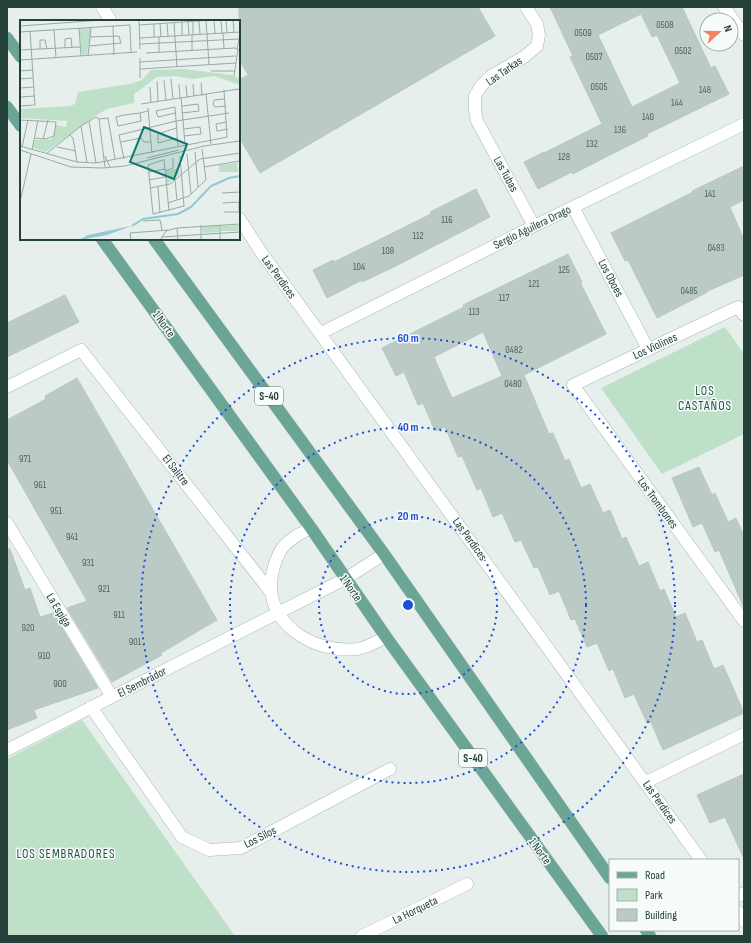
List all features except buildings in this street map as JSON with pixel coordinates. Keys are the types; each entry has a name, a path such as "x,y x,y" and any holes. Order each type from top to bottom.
{"main road":[{"path":"7,38 20,56"},
{"path":"7,107 20,125"},
{"name":"1 Norte","path":"103,240 311,528 386,637 602,936"},
{"name":"S-40","path":"155,240 384,554 609,877"}],"street":[{"path":"102,7 110,20"},
{"name":"Las Tarkas","path":"477,121 475,96 481,86 491,76 524,57 537,46 539,35 537,24 526,7"},
{"path":"724,7 744,35"},
{"name":"Las Tubas","path":"477,121 534,226"},
{"name":"Sergio Aguilera Drago","path":"321,333 534,226 744,124"},
{"name":"Los Oboes","path":"573,207 648,349"},
{"name":"Las Perdices","path":"240,220 261,252 700,859"},
{"name":"Los Violines","path":"573,385 648,349 741,311"},
{"name":"El Salitre","path":"7,387 81,350 270,591"},
{"name":"Los Trombones","path":"573,385 744,621"},
{"name":"La Espiga","path":"7,523 112,697"},
{"path":"311,528 292,538 283,547 273,568 270,591 277,614 290,628 305,639 322,646 340,650 359,649 386,637"},
{"name":"El Sembrador","path":"7,750 345,579 384,554"},
{"name":"Los Silos","path":"91,707 182,837 209,850 241,848 390,769"},
{"path":"646,782 744,734"},
{"name":"La Horqueta","path":"362,936 467,884"}],"green space":[{"path":"725,327 744,354 744,434 662,474 601,388"},
{"path":"82,720 235,936 7,936 7,759"}],"district":[{"name":"LOS CASTAÑOS","path":"705,398"},
{"name":"LOS SEMBRADORES","path":"66,853"}]}
